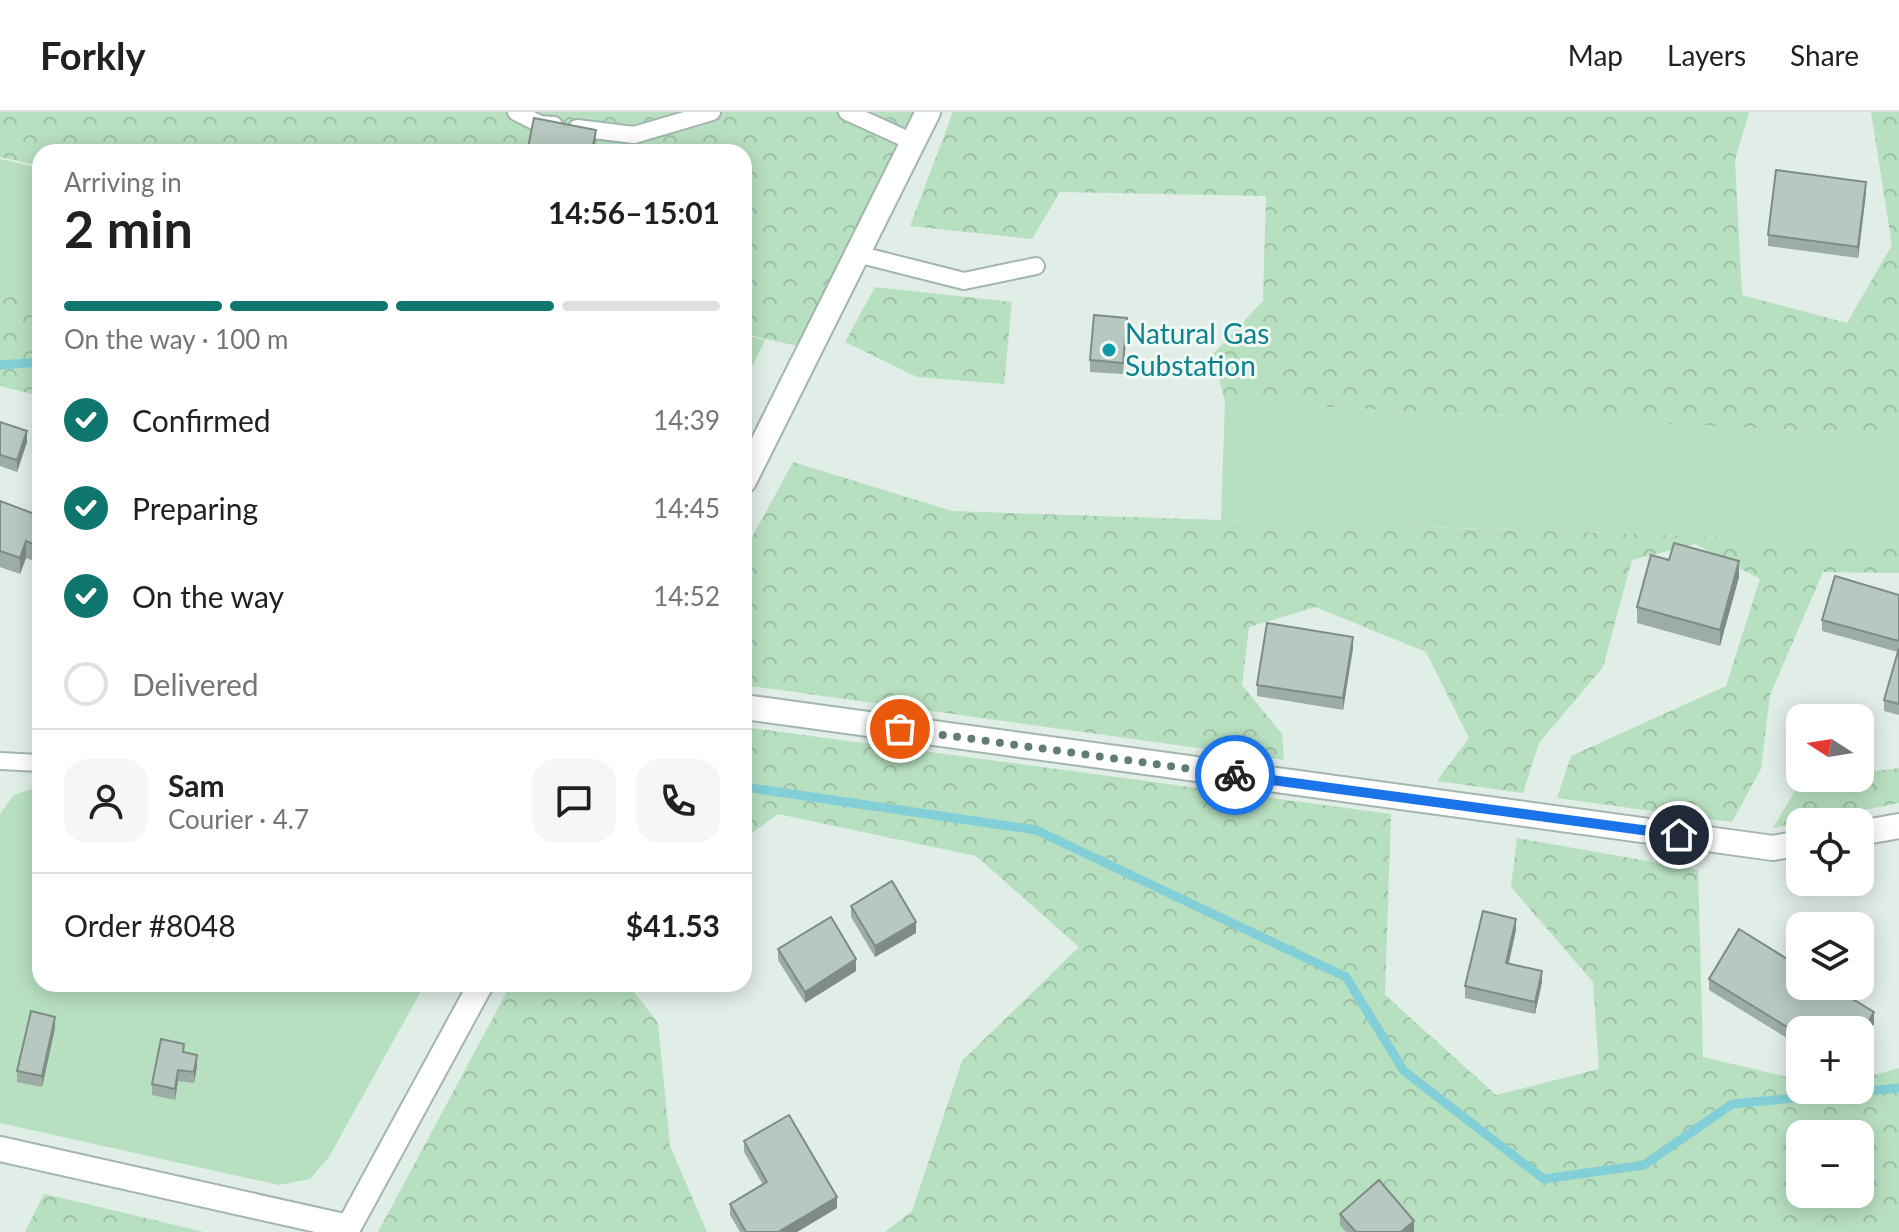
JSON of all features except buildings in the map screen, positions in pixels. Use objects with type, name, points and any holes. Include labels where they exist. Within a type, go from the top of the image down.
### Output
[{"type":"street","points":[[752,465],[928,112]]},
{"type":"street","points":[[752,708],[1773,848],[1786,846]]},
{"type":"street","points":[[1874,830],[1899,826]]},
{"type":"street","points":[[0,1149],[347,1230],[477,992]]},
{"type":"lane","points":[[516,112],[540,124],[634,135],[712,112]]},
{"type":"lane","points":[[847,112],[913,142]]},
{"type":"lane","points":[[857,254],[964,281],[1036,266]]},
{"type":"lane","points":[[0,761],[32,763]]},
{"type":"green space","points":[[0,112],[928,112],[810,349],[752,336],[752,144],[32,144],[32,164],[0,157]]},
{"type":"green space","points":[[953,112],[1749,112],[1735,160],[1742,295],[1847,323],[1892,245],[1871,112],[1899,112],[1899,435],[1225,402],[1213,354],[1263,301],[1266,196],[1060,192],[1032,239],[910,226]]},
{"type":"green space","points":[[0,159],[32,166],[32,290],[0,284]]},
{"type":"green space","points":[[0,284],[32,290],[32,394],[0,386]]},
{"type":"green space","points":[[875,287],[1012,302],[1004,384],[917,377],[845,342]]},
{"type":"green space","points":[[752,337],[765,340],[752,367]]},
{"type":"green space","points":[[1225,402],[1899,435],[1899,543],[1221,520]]},
{"type":"green space","points":[[793,462],[952,511],[1899,543],[1899,573],[1823,572],[1770,695],[1761,769],[1732,822],[1557,798],[1571,756],[1726,686],[1760,579],[1695,544],[1632,560],[1603,667],[1539,743],[1523,793],[1437,781],[1469,738],[1426,652],[1315,607],[1249,627],[1242,685],[1282,734],[1284,760],[752,686],[752,537]]},
{"type":"green space","points":[[752,728],[1391,814],[1385,995],[1496,1095],[1599,1069],[1593,982],[1511,887],[1517,838],[1698,870],[1703,1057],[1786,1077],[1786,1104],[1874,1104],[1874,1075],[1899,1068],[1899,1232],[885,1232],[912,1211],[962,1061],[1079,947],[976,856],[778,814],[752,833]]},
{"type":"green space","points":[[1899,768],[1899,803],[1874,808],[1786,808],[1786,825],[1773,828],[1794,792],[1874,792],[1874,771]]},
{"type":"green space","points":[[32,789],[32,992],[421,992],[329,1157],[310,1179],[279,1185],[0,1123],[0,814],[14,795]]},
{"type":"green space","points":[[507,992],[634,992],[658,1023],[670,1146],[707,1232],[378,1232]]},
{"type":"green space","points":[[45,1194],[204,1232],[25,1232]]},
{"type":"waterway","points":[[0,365],[32,363]]},
{"type":"waterway","points":[[752,788],[1036,830],[1346,977],[1404,1071],[1544,1179],[1644,1165],[1732,1104],[1899,1088]]},
{"type":"way so far","points":[[900,729],[1235,775]]},
{"type":"place","name":"Natural Gas Substation","points":[[1109,350]]},
{"type":"route","points":[[1235,775],[1679,835]]}]
